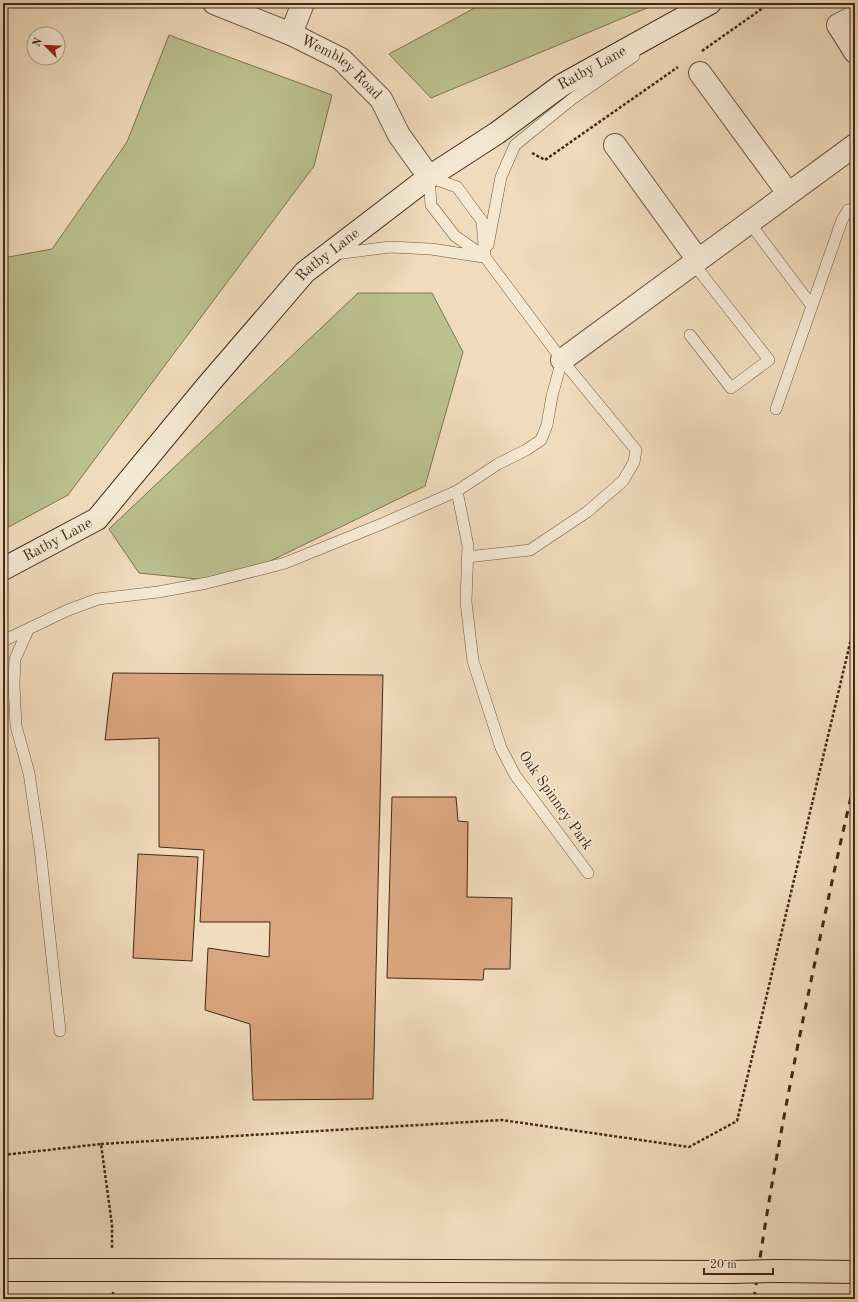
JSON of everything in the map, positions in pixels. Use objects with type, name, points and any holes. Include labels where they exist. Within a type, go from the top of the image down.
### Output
[{"type":"highway","points":[[3,1270],[855,1272]]},
{"type":"street","name":"Wembley Road","points":[[214,3],[291,34],[341,60],[381,99],[399,135],[429,177]]},
{"type":"street","points":[[291,34],[303,3]]},
{"type":"street","name":"Ratby Lane","points":[[3,569],[97,519],[304,272],[429,177],[497,133],[562,86],[702,7]]},
{"type":"street","points":[[855,16],[838,25],[855,52]]},
{"type":"street","points":[[700,63],[788,193]]},
{"type":"street","points":[[615,145],[695,262]]},
{"type":"street","points":[[562,360],[855,145]]},
{"type":"lane","points":[[485,257],[501,177],[515,145],[572,99],[702,7]]},
{"type":"lane","points":[[467,557],[530,550],[593,507],[623,481],[634,462],[636,450],[562,360],[485,257],[455,236],[431,204],[429,177],[457,187],[482,221],[485,257]]},
{"type":"lane","points":[[776,409],[842,220],[848,210],[855,209]]},
{"type":"lane","points":[[749,222],[812,306]]},
{"type":"lane","points":[[327,255],[390,247],[431,249],[485,257]]},
{"type":"lane","points":[[690,335],[731,388],[769,360],[695,262]]},
{"type":"lane","points":[[3,641],[68,610],[98,599],[158,592],[207,583],[285,563],[457,491],[498,464],[526,450],[541,440],[547,425],[552,396],[562,360]]},
{"type":"lane","name":"Oak Spinney Park","points":[[457,491],[468,546],[466,602],[473,662],[501,748],[515,775],[588,872]]},
{"type":"lane","points":[[28,630],[15,659],[14,684],[16,726],[29,773],[40,848],[60,1031]]},
{"type":"path","points":[[700,63],[770,3]]},
{"type":"path","points":[[515,145],[545,160],[680,66]]},
{"type":"path","points":[[3,1155],[101,1144],[502,1120],[689,1147],[737,1121],[855,622]]},
{"type":"path","points":[[101,1144],[112,1225],[112,1255]]},
{"type":"path","points":[[113,1292],[113,1299]]},
{"type":"green space","points":[[484,3],[659,3],[431,98],[389,54]]},
{"type":"green space","points":[[169,35],[332,95],[314,166],[68,495],[3,530],[3,258],[52,249],[127,142]]},
{"type":"green space","points":[[358,293],[432,293],[463,352],[425,486],[227,582],[139,573],[109,529]]},
{"type":"building","points":[[113,673],[383,675],[373,1099],[253,1100],[250,1024],[205,1010],[208,948],[269,957],[270,922],[200,922],[204,850],[159,847],[159,738],[105,740]]},
{"type":"building","points":[[392,797],[456,797],[458,821],[468,822],[467,897],[512,898],[510,969],[484,969],[483,980],[387,978]]},
{"type":"building","points":[[138,854],[198,857],[192,961],[133,958]]},
{"type":"railway","points":[[754,1299],[773,1179],[795,1060],[843,830],[855,780]]}]
